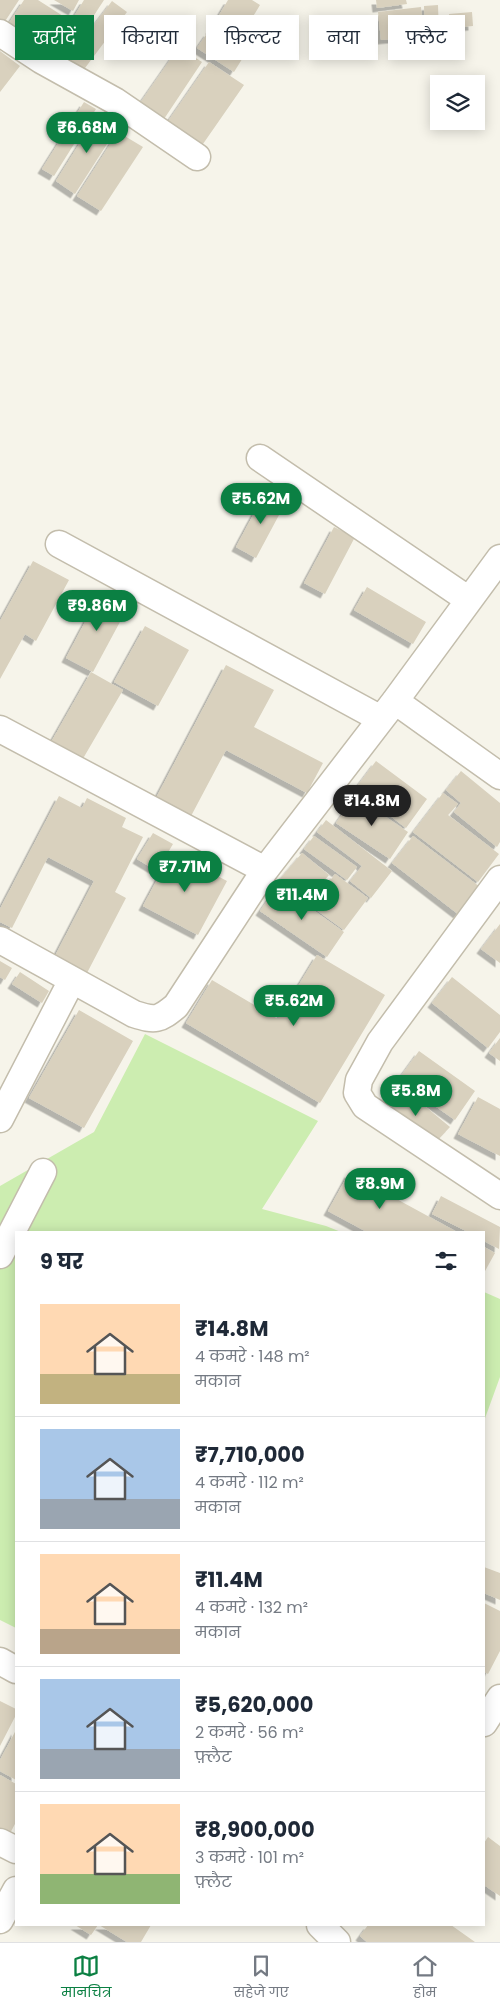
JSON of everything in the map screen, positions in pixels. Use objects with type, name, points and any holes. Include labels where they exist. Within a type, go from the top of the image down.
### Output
[{"type":"street","points":[[0,33],[41,60],[114,101],[197,157]]},
{"type":"street","points":[[260,458],[469,600]]},
{"type":"street","points":[[59,544],[388,710],[500,776]]},
{"type":"street","points":[[0,940],[134,1014],[150,1020],[162,1018],[176,1006],[265,870],[388,710],[500,558]]},
{"type":"street","points":[[0,729],[265,870]]},
{"type":"street","points":[[500,879],[380,1042],[359,1080],[358,1093],[365,1106],[500,1196]]},
{"type":"street","points":[[0,1119],[72,980]]},
{"type":"street","points":[[0,1255],[43,1172]]},
{"type":"street","points":[[0,1661],[15,1669]]},
{"type":"street","points":[[485,1689],[500,1697],[485,1721]]},
{"type":"street","points":[[0,1842],[15,1850]]},
{"type":"street","points":[[0,1920],[15,1892]]},
{"type":"street","points":[[321,1926],[339,1942],[350,1926]]},
{"type":"green space","points":[[145,1034],[318,1121],[262,1209],[338,1231],[15,1231],[15,1628],[0,1620],[0,1186],[94,1132]]},
{"type":"green space","points":[[485,1292],[500,1299],[500,1377],[485,1418]]},
{"type":"building","points":[[0,0],[19,0],[0,29]]},
{"type":"building","points":[[24,0],[38,0],[61,15],[15,15],[15,35],[5,29]]},
{"type":"building","points":[[54,0],[79,0],[73,11]]},
{"type":"building","points":[[84,0],[104,0],[94,15],[75,15]]},
{"type":"building","points":[[228,0],[252,0],[260,5],[254,15],[219,15]]},
{"type":"building","points":[[376,0],[406,0],[407,4],[377,8]]},
{"type":"building","points":[[112,1],[127,12],[125,15],[104,15],[104,43],[94,56],[94,25]]},
{"type":"building","points":[[438,5],[438,15],[424,15],[424,6]]},
{"type":"building","points":[[421,7],[422,15],[388,15],[388,39],[381,40],[378,12]]},
{"type":"building","points":[[472,12],[473,26],[465,27],[465,15],[449,14]]},
{"type":"building","points":[[206,35],[206,54],[197,48]]},
{"type":"building","points":[[0,51],[20,66],[0,92]]},
{"type":"building","points":[[196,58],[202,62],[162,122],[138,106],[170,60],[196,60]]},
{"type":"building","points":[[68,60],[91,60],[79,76],[64,65]]},
{"type":"building","points":[[216,60],[242,60],[234,72]]},
{"type":"building","points":[[209,62],[244,85],[196,154],[162,130]]},
{"type":"building","points":[[84,102],[96,109],[54,176],[42,169]]},
{"type":"building","points":[[98,114],[118,127],[75,194],[56,181]]},
{"type":"building","points":[[118,132],[143,147],[101,211],[77,196]]},
{"type":"building","points":[[266,491],[286,502],[256,558],[236,547]]},
{"type":"building","points":[[334,527],[355,537],[325,594],[304,583]]},
{"type":"building","points":[[33,561],[69,580],[36,641],[25,634],[0,679],[0,621]]},
{"type":"building","points":[[367,587],[426,622],[413,644],[354,610]]},
{"type":"building","points":[[101,592],[128,607],[93,672],[66,658]]},
{"type":"building","points":[[145,626],[189,650],[158,706],[114,682]]},
{"type":"building","points":[[226,665],[274,690],[254,727],[323,763],[307,793],[226,750],[190,818],[155,800]]},
{"type":"building","points":[[91,672],[123,690],[81,762],[50,744]]},
{"type":"building","points":[[376,761],[427,799],[406,828],[355,789]]},
{"type":"building","points":[[461,771],[500,803],[500,842],[497,847],[454,812],[461,803],[446,790]]},
{"type":"building","points":[[443,793],[458,804],[448,815],[499,854],[478,882],[413,832]]},
{"type":"building","points":[[59,796],[82,808],[87,798],[126,818],[122,827],[143,837],[115,892],[126,898],[87,973],[55,956],[94,881],[48,857],[12,928],[0,922],[0,909]]},
{"type":"building","points":[[355,796],[408,832],[390,859],[336,823]]},
{"type":"building","points":[[326,820],[392,871],[371,898],[350,881],[362,866],[317,832]]},
{"type":"building","points":[[153,833],[173,844],[157,871],[137,859]]},
{"type":"building","points":[[314,836],[357,867],[347,880],[304,849]]},
{"type":"building","points":[[413,836],[480,887],[458,914],[392,863]]},
{"type":"building","points":[[172,852],[227,881],[198,935],[143,906]]},
{"type":"building","points":[[302,853],[329,875],[307,901],[280,879]]},
{"type":"building","points":[[335,874],[368,898],[344,930],[311,906]]},
{"type":"building","points":[[278,885],[344,932],[327,957],[260,911]]},
{"type":"building","points":[[500,924],[500,963],[481,949]]},
{"type":"building","points":[[317,955],[385,995],[320,1103],[186,1023],[212,980],[278,1019]]},
{"type":"building","points":[[0,961],[12,968],[5,980],[0,977]]},
{"type":"building","points":[[20,972],[49,991],[42,1003],[12,984]]},
{"type":"building","points":[[452,977],[500,1015],[500,1032],[488,1048],[432,1003]]},
{"type":"building","points":[[79,1010],[133,1041],[84,1128],[29,1098]]},
{"type":"building","points":[[500,1038],[500,1061],[489,1053]]},
{"type":"building","points":[[419,1051],[475,1091],[455,1120],[398,1080]]},
{"type":"building","points":[[403,1088],[450,1127],[433,1145],[383,1111]]},
{"type":"building","points":[[478,1097],[500,1109],[500,1156],[458,1134]]},
{"type":"building","points":[[349,1173],[455,1231],[365,1231],[328,1211]]},
{"type":"building","points":[[441,1196],[500,1227],[499,1249],[485,1242],[485,1231],[466,1231],[432,1214]]},
{"type":"building","points":[[485,1248],[495,1253],[485,1271]]},
{"type":"building","points":[[485,1567],[500,1573],[500,1600],[485,1593]]},
{"type":"building","points":[[485,1604],[500,1611],[500,1651],[488,1674],[485,1672]]},
{"type":"building","points":[[0,1701],[15,1708],[15,1717],[0,1746]]},
{"type":"building","points":[[15,1732],[15,1779],[0,1771],[0,1760]]},
{"type":"building","points":[[0,1775],[15,1783],[15,1824],[6,1841],[0,1838]]},
{"type":"building","points":[[488,1837],[500,1846],[500,1896],[485,1886],[485,1842]]},
{"type":"building","points":[[77,1926],[97,1926],[91,1935]]},
{"type":"building","points":[[101,1926],[150,1926],[141,1942],[127,1942]]},
{"type":"building","points":[[367,1926],[452,1926],[475,1942],[367,1942],[360,1936]]}]
